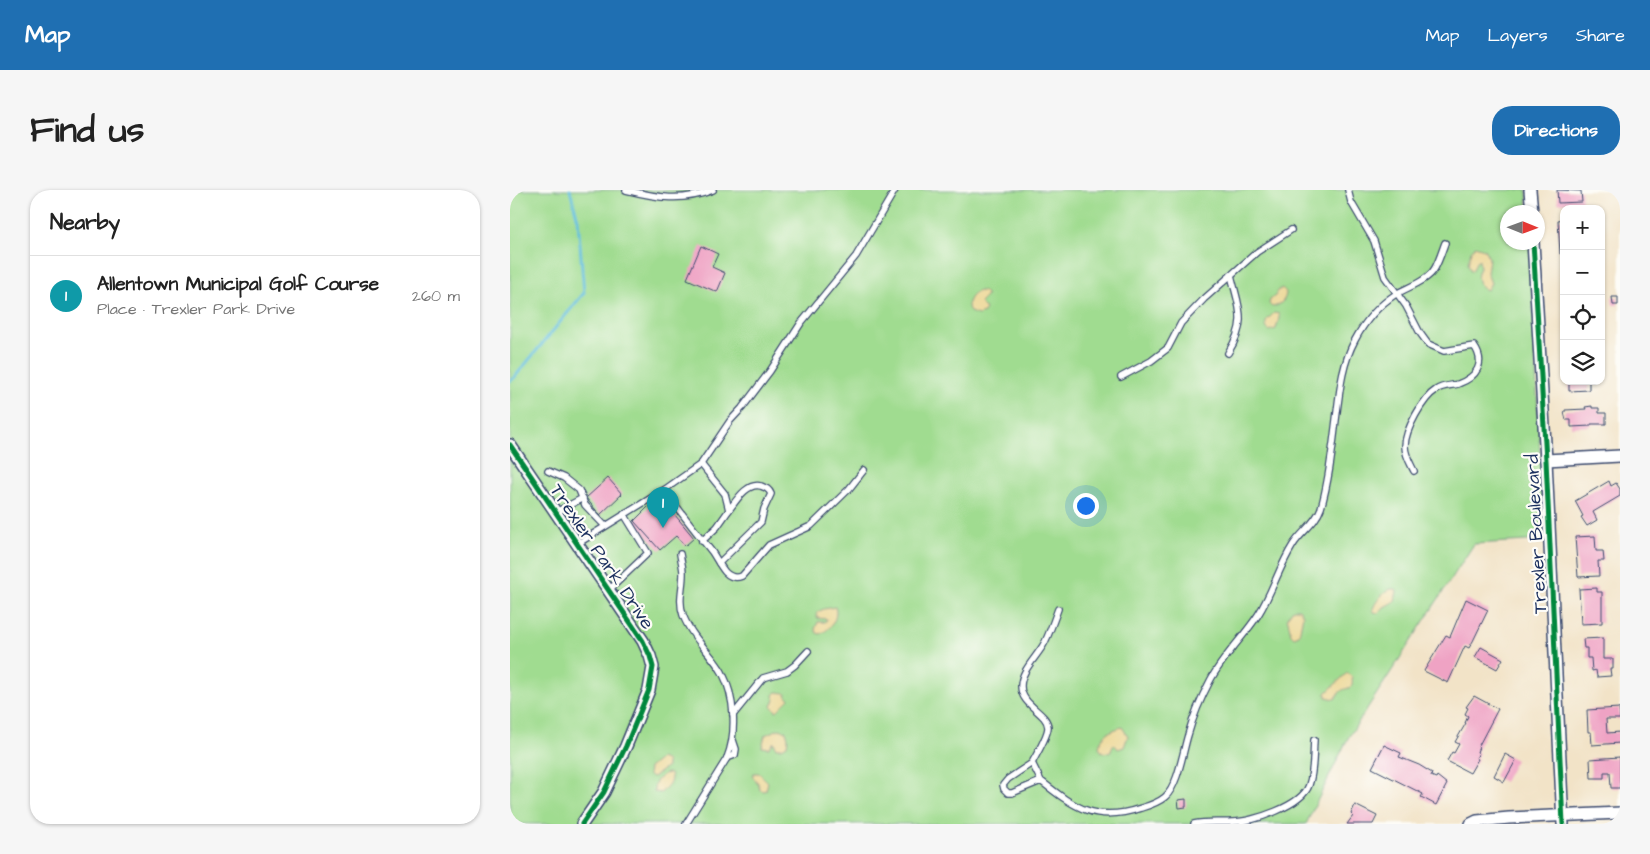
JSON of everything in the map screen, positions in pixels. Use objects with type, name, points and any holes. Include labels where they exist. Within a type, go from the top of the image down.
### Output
[{"type":"street","points":[[1530,190],[1531,205]]},
{"type":"street","name":"Trexler Boulevard","points":[[1533,250],[1546,460],[1563,820]]},
{"type":"street","name":"Trexler Park Drive","points":[[510,445],[643,642],[653,667],[652,679],[626,746],[604,792],[582,824]]},
{"type":"street","points":[[1546,460],[1620,456]]},
{"type":"street","points":[[1471,824],[1478,821],[1497,819],[1563,820],[1620,813]]},
{"type":"lane","points":[[510,195],[513,190]]},
{"type":"lane","points":[[626,190],[673,198],[690,197],[714,190]]},
{"type":"lane","points":[[577,544],[664,490],[701,464],[730,421],[770,371],[801,323],[856,256],[894,190]]},
{"type":"lane","points":[[1348,190],[1351,202],[1374,240],[1385,277],[1428,344],[1444,350],[1474,346],[1480,354],[1481,361],[1477,370],[1465,381],[1438,388],[1424,402],[1410,429],[1405,445],[1406,454],[1414,471]]},
{"type":"lane","points":[[1121,377],[1151,361],[1168,348],[1181,323],[1204,299],[1257,252],[1291,230]]},
{"type":"lane","points":[[1032,763],[1041,781],[1074,805],[1094,813],[1132,811],[1149,806],[1166,797],[1172,788],[1188,733],[1209,682],[1225,656],[1257,617],[1292,547],[1297,539],[1313,523],[1320,511],[1328,476],[1340,387],[1354,340],[1374,313],[1397,293],[1435,269],[1445,243]]},
{"type":"lane","points":[[1228,353],[1237,339],[1240,323],[1239,304],[1231,275]]},
{"type":"lane","points":[[701,464],[725,494],[729,510]]},
{"type":"lane","points":[[548,470],[564,478],[579,490],[585,505],[605,526]]},
{"type":"lane","points":[[664,490],[724,572],[733,578],[742,576],[769,545],[811,526],[849,489],[864,470]]},
{"type":"lane","points":[[702,541],[717,527],[743,492],[751,486],[758,485],[770,490],[771,494],[764,509],[761,522],[719,563]]},
{"type":"lane","points":[[555,512],[583,498]]},
{"type":"lane","points":[[609,590],[648,553],[624,514]]},
{"type":"lane","points":[[680,554],[683,574],[680,599],[684,616],[721,672],[731,699],[733,715],[731,748],[727,758],[686,824]]},
{"type":"lane","points":[[1041,781],[1012,794],[1004,790],[1003,784],[1032,763],[1047,732],[1048,726],[1044,719],[1028,704],[1021,687],[1022,679],[1044,644],[1058,610]]},
{"type":"lane","points":[[733,715],[763,678],[787,671],[808,651]]},
{"type":"lane","points":[[1194,824],[1253,819],[1269,814],[1300,798],[1309,787],[1314,740]]},
{"type":"green space","points":[[510,190],[1527,190],[1528,205],[1500,205],[1500,250],[1530,250],[1544,540],[1474,544],[1348,738],[1306,824],[510,824]]},
{"type":"sand","points":[[1475,246],[1484,249],[1489,258],[1487,273],[1491,283],[1487,290],[1478,281],[1479,260],[1477,260],[1472,271],[1468,264],[1471,251]]},
{"type":"sand","points":[[1282,288],[1286,292],[1284,300],[1272,307],[1269,304],[1270,300]]},
{"type":"sand","points":[[979,291],[983,291],[986,294],[986,297],[980,303],[986,309],[984,313],[978,315],[970,312],[968,302]]},
{"type":"sand","points":[[1274,313],[1279,314],[1276,329],[1269,331],[1266,327],[1266,321]]},
{"type":"sand","points":[[1391,589],[1396,589],[1397,591],[1395,601],[1384,607],[1379,613],[1374,612],[1377,601]]},
{"type":"sand","points":[[835,607],[836,615],[833,623],[824,632],[817,633],[815,629],[818,622],[825,622],[827,619],[817,618],[817,612]]},
{"type":"sand","points":[[1293,609],[1299,609],[1303,615],[1299,635],[1294,637],[1291,634],[1287,617]]},
{"type":"sand","points":[[1347,673],[1352,677],[1351,687],[1342,690],[1335,699],[1326,697],[1326,693]]},
{"type":"sand","points":[[777,692],[785,693],[789,699],[777,711],[772,706],[775,700],[773,695]]},
{"type":"sand","points":[[1122,727],[1128,736],[1124,747],[1118,749],[1114,744],[1110,753],[1102,752],[1099,748],[1104,736]]},
{"type":"sand","points":[[779,729],[786,731],[787,745],[782,748],[776,748],[774,742],[769,748],[762,747],[765,735]]},
{"type":"sand","points":[[661,758],[667,761],[667,767],[653,777],[648,775],[649,768]]},
{"type":"sand","points":[[667,773],[671,777],[669,784],[661,793],[654,792],[657,780]]},
{"type":"sand","points":[[754,773],[759,773],[768,782],[766,790],[760,790],[758,783],[752,776]]},
{"type":"building","points":[[1557,190],[1581,191],[1582,202],[1558,203]]},
{"type":"building","points":[[1558,220],[1560,220],[1560,254]]},
{"type":"building","points":[[701,246],[718,254],[712,267],[725,273],[717,292],[687,279]]},
{"type":"building","points":[[1612,297],[1618,297],[1618,305],[1613,305]]},
{"type":"building","points":[[1569,385],[1589,385],[1589,390],[1569,391]]},
{"type":"building","points":[[1592,406],[1592,408],[1599,408],[1599,413],[1606,413],[1606,424],[1571,427],[1571,420],[1566,420],[1565,410],[1586,409],[1585,407]]},
{"type":"building","points":[[608,478],[622,494],[600,515],[586,498]]},
{"type":"building","points":[[1609,481],[1611,486],[1616,483],[1620,489],[1620,496],[1593,512],[1597,520],[1587,526],[1581,517],[1583,516],[1575,501]]},
{"type":"building","points":[[649,506],[659,518],[670,509],[694,538],[685,546],[676,536],[660,550],[634,521]]},
{"type":"building","points":[[1595,536],[1596,551],[1603,551],[1604,561],[1598,561],[1599,576],[1578,577],[1575,537]]},
{"type":"building","points":[[1597,588],[1597,592],[1602,592],[1602,623],[1581,624],[1579,589]]},
{"type":"building","points":[[1466,599],[1488,610],[1469,648],[1465,646],[1448,683],[1424,671],[1446,635],[1450,637]]},
{"type":"building","points":[[1603,638],[1603,659],[1613,659],[1613,669],[1610,669],[1611,676],[1597,677],[1596,670],[1592,671],[1591,658],[1587,658],[1587,648],[1584,648],[1583,639]]},
{"type":"building","points":[[1481,647],[1503,659],[1497,669],[1475,657]]},
{"type":"building","points":[[1474,696],[1498,709],[1478,747],[1477,752],[1479,753],[1476,758],[1478,759],[1470,773],[1447,761],[1459,744],[1455,742],[1466,723],[1468,716],[1465,714],[1468,708],[1466,707]]},
{"type":"building","points":[[1619,708],[1620,719],[1606,719],[1607,733],[1620,732],[1620,743],[1592,745],[1591,732],[1588,732],[1587,710]]},
{"type":"building","points":[[1384,745],[1401,753],[1399,757],[1419,765],[1432,773],[1431,776],[1436,778],[1437,776],[1447,784],[1436,805],[1421,797],[1423,794],[1372,768]]},
{"type":"building","points":[[1505,754],[1516,760],[1504,782],[1494,776]]},
{"type":"building","points":[[1620,757],[1620,788],[1611,788],[1610,772],[1604,772],[1604,778],[1591,778],[1590,759]]},
{"type":"building","points":[[1186,799],[1186,807],[1179,808],[1178,800]]},
{"type":"building","points":[[1355,805],[1377,816],[1373,824],[1347,824],[1353,816],[1351,814]]},
{"type":"waterway","points":[[510,381],[584,293],[578,220],[570,190]]},
{"type":"cycle path","points":[[1533,250],[1546,460],[1563,824]]},
{"type":"cycle path","points":[[510,445],[643,641],[653,667],[649,690],[626,746],[604,792],[582,824]]},
{"type":"place","name":"Allentown Municipal Golf Course","points":[[663,528]]}]
